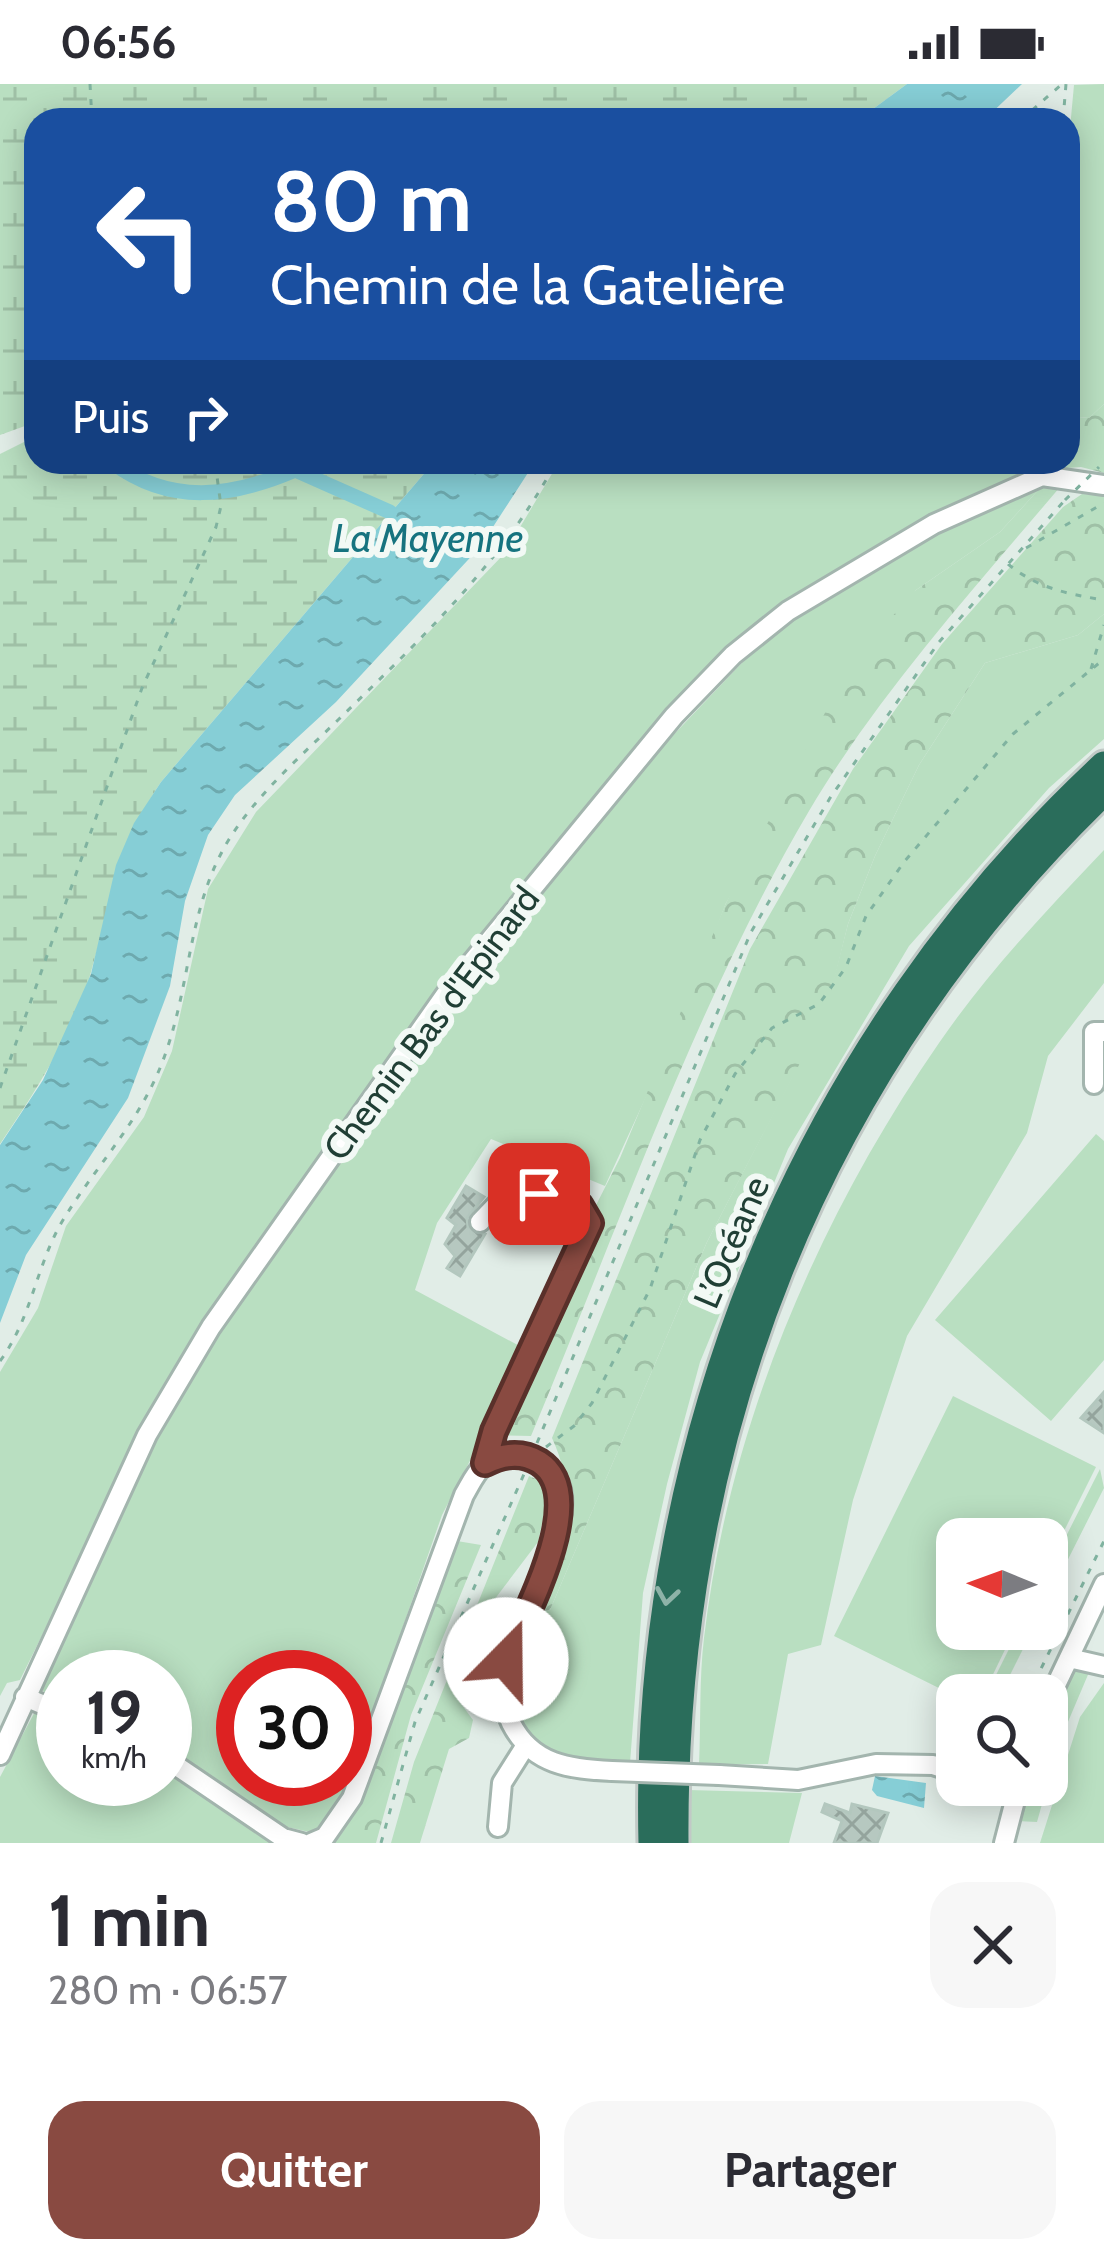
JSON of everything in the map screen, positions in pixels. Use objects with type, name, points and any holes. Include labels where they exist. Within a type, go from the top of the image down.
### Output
[{"type":"highway","name":"L’Océane","points":[[652,1843],[656,1695],[676,1542],[708,1406],[761,1256],[830,1115],[904,994],[990,883],[1104,765]]},
{"type":"highway","name":"L’Océane","points":[[675,1843],[678,1725],[694,1562],[716,1455],[768,1293],[838,1143],[907,1027],[988,917],[1104,792]]},
{"type":"street","name":"Chemin Bas d'Epinard","points":[[0,1755],[147,1435],[211,1327],[448,991],[613,786],[733,655],[788,610],[990,496],[1070,474]]},
{"type":"street","points":[[1094,1084],[1094,1032],[1104,1032]]},
{"type":"street","points":[[311,1843],[325,1837],[352,1798],[464,1496],[485,1463],[494,1431],[590,1223],[580,1206],[539,1194],[504,1197],[480,1222]]},
{"type":"street","points":[[485,1463],[512,1454],[530,1458],[550,1472],[562,1498],[502,1680],[508,1716],[526,1745],[563,1767],[613,1771],[799,1780],[876,1764],[936,1766]]},
{"type":"street","points":[[1061,1674],[1104,1584]]},
{"type":"street","points":[[1069,1658],[1104,1666]]},
{"type":"street","points":[[25,1697],[36,1702]]},
{"type":"street","points":[[498,1827],[502,1783],[526,1745]]},
{"type":"street","points":[[192,1776],[283,1838],[302,1843]]},
{"type":"street","points":[[1004,1843],[1013,1806]]},
{"type":"path","points":[[1035,108],[1064,84]]},
{"type":"path","points":[[381,1843],[415,1722],[751,932],[879,725],[939,642],[1065,500],[1102,471]]},
{"type":"path","points":[[0,1088],[142,688],[210,541],[220,499],[217,474]]},
{"type":"path","points":[[0,1361],[26,1317],[62,1222],[137,1119],[158,1075],[177,1020],[197,907],[231,837],[288,769],[491,562],[548,474]]},
{"type":"path","points":[[1019,552],[1104,503]]},
{"type":"path","points":[[1008,563],[1028,580],[1060,593],[1104,600]]},
{"type":"path","points":[[1090,672],[1104,625]]},
{"type":"path","points":[[530,1458],[574,1426],[592,1403],[650,1289],[700,1140],[735,1074],[772,1028],[819,1004],[846,967],[866,916],[904,862],[1013,734],[1104,659]]},
{"type":"path","points":[[1038,1674],[1104,1541]]},
{"type":"green space","points":[[0,84],[907,84],[874,108],[24,108],[24,426],[0,435]]},
{"type":"green space","points":[[1104,84],[1104,404],[1089,418],[1080,417],[1080,108],[1072,108],[1074,85]]},
{"type":"green space","points":[[1104,404],[1104,473],[1080,467],[1080,417],[1089,418]]},
{"type":"green space","points":[[24,442],[24,474],[424,474],[161,782],[145,807],[124,853],[74,1018],[0,1144],[0,454]]},
{"type":"green space","points":[[552,474],[1018,474],[884,541],[758,628],[619,771],[454,969],[171,1375],[20,1680],[7,1683],[0,1696],[0,1372],[38,1308],[66,1226],[144,1117],[172,1051],[208,889],[256,812],[504,554]]},
{"type":"green space","points":[[1041,487],[1000,532],[916,590],[726,903],[680,1023],[605,1186],[491,1139],[437,1223],[415,1290],[527,1350],[442,1515],[372,1715],[372,1650],[216,1650],[216,1784],[192,1769],[192,1650],[59,1650],[176,1397],[430,1027],[644,766],[771,632],[941,529],[1012,493]]},
{"type":"green space","points":[[1041,487],[1060,487],[865,725],[768,886],[694,1040],[531,1436],[479,1435],[620,1158],[726,903],[827,709],[871,640],[916,590],[1000,532]]},
{"type":"green space","points":[[1082,494],[1104,495],[1104,614],[1078,635],[985,663],[919,765],[848,924],[826,1013],[707,1242],[550,1610],[535,1612],[566,1506],[566,1484],[552,1438],[750,949],[853,769],[942,644],[1063,507]]},
{"type":"green space","points":[[1104,614],[1104,739],[1049,788],[909,946],[788,1149],[700,1362],[643,1593],[630,1763],[563,1758],[526,1732],[517,1714],[515,1674],[526,1632],[535,1612],[550,1610],[707,1242],[825,1013],[848,924],[875,856],[919,765],[985,663],[1078,635]]},
{"type":"green space","points":[[1104,850],[1104,983],[1048,1056],[1027,1133],[907,1336],[853,1500],[821,1645],[788,1654],[768,1764],[699,1765],[704,1638],[734,1480],[757,1403],[818,1252],[895,1110],[957,1017]]},
{"type":"green space","points":[[1096,1134],[1104,1141],[1104,1360],[1051,1421],[935,1320]]},
{"type":"green space","points":[[953,1396],[1096,1467],[1068,1523],[1068,1518],[936,1518],[936,1650],[1005,1650],[993,1674],[936,1674],[936,1687],[834,1636]]},
{"type":"green space","points":[[1100,1469],[1104,1488],[1068,1559],[1068,1532]]},
{"type":"green space","points":[[529,1476],[543,1482],[547,1501],[538,1542],[491,1604],[456,1678],[459,1701],[473,1720],[469,1738],[449,1749],[420,1843],[391,1843],[414,1762]]},
{"type":"green space","points":[[457,1541],[481,1545],[411,1715],[376,1843],[333,1843],[354,1806],[372,1806],[372,1768]]},
{"type":"green space","points":[[1008,1650],[1022,1650],[1010,1674],[996,1674]]},
{"type":"green space","points":[[1076,1669],[1090,1670],[1068,1722],[1068,1676]]},
{"type":"green space","points":[[1104,1683],[1104,1843],[1040,1843],[1052,1806],[1068,1806],[1068,1755],[1080,1717]]},
{"type":"green space","points":[[36,1710],[36,1806],[192,1806],[192,1785],[271,1843],[0,1843],[0,1777]]},
{"type":"green space","points":[[688,1790],[802,1793],[789,1843],[690,1843]]},
{"type":"green space","points":[[249,1806],[333,1806],[314,1833],[278,1825]]},
{"type":"green space","points":[[1020,1806],[1041,1806],[1037,1822],[1016,1821]]},
{"type":"water","points":[[907,84],[1022,84],[997,108],[874,108]]},
{"type":"water","name":"La Mayenne","points":[[424,474],[527,474],[480,547],[336,702],[235,795],[208,835],[185,901],[170,986],[128,1098],[26,1255],[0,1323],[0,1145],[43,1080],[91,974],[116,865],[134,823],[161,782]]},
{"type":"water","points":[[875,1776],[926,1783],[924,1808],[877,1796],[872,1790]]},
{"type":"building","points":[[466,1186],[484,1197],[467,1218],[468,1227],[485,1234],[460,1276],[447,1268],[455,1256],[445,1244],[456,1225],[447,1218]]},
{"type":"building","points":[[1104,1392],[1104,1433],[1081,1418]]},
{"type":"building","points":[[825,1804],[850,1813],[852,1804],[888,1813],[877,1843],[834,1843],[842,1821],[822,1812]]},
{"type":"waterway","points":[[131,474],[156,486],[202,493],[284,474]]},
{"type":"waterway","points":[[304,474],[390,512]]},
{"type":"route","points":[[506,1660],[550,1549],[562,1511],[561,1486],[530,1458],[512,1454],[485,1463],[494,1431],[590,1223],[580,1206],[568,1198],[539,1194]]}]
